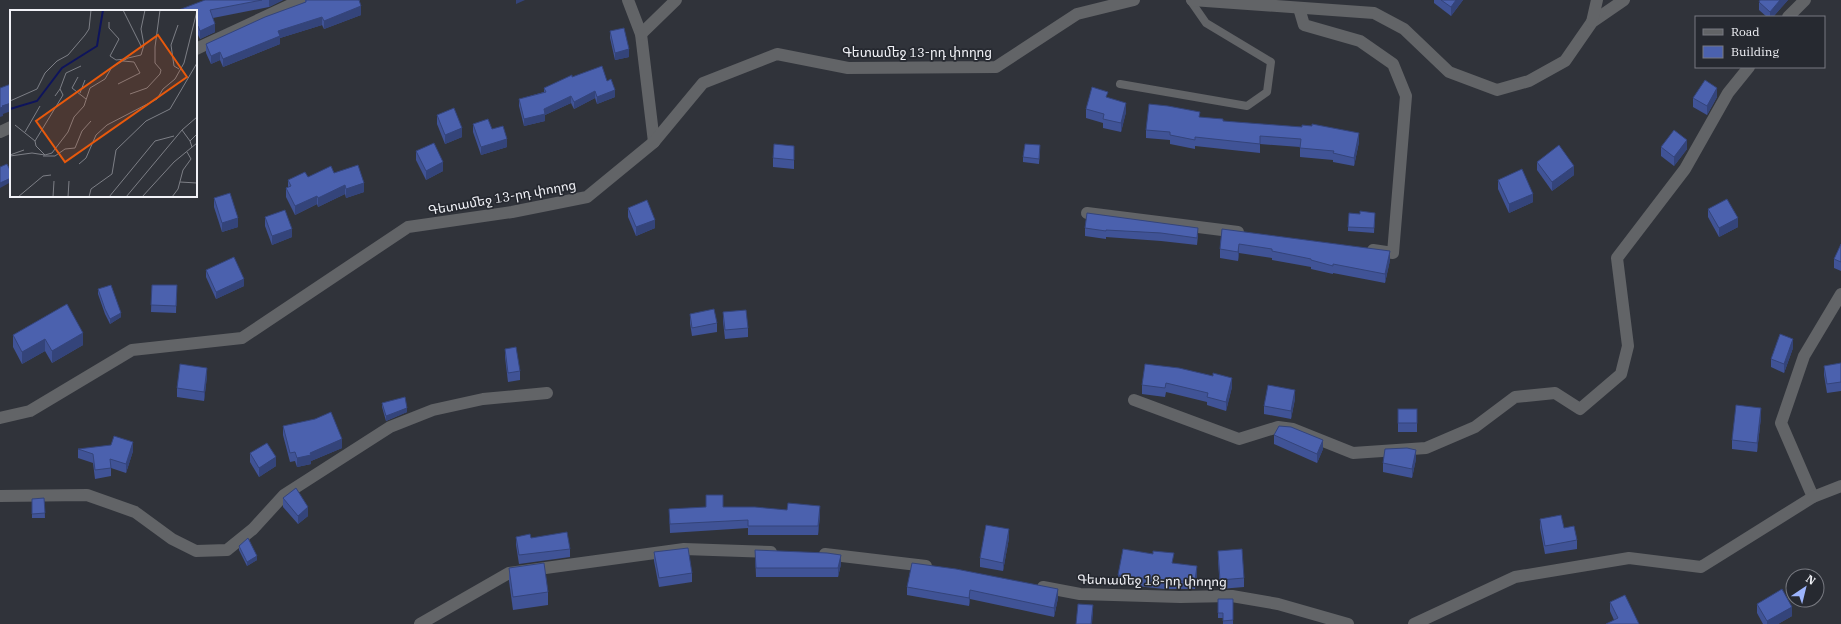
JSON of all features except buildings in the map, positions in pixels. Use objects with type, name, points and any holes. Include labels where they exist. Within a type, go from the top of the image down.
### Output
[{"type":"street","points":[[197,49],[301,0]]},
{"type":"street","points":[[628,0],[641,34],[654,142]]},
{"type":"street","points":[[641,34],[676,0]]},
{"type":"street","name":"Գետամեջ 13-րդ փողոց","points":[[0,418],[30,411],[132,350],[242,338],[408,227],[512,212],[587,197],[654,142],[703,83],[778,54],[848,68],[996,67],[1077,14],[1134,0]]},
{"type":"street","points":[[1191,0],[1299,8],[1336,6],[1374,13],[1404,29],[1449,72],[1497,90],[1529,81],[1565,61],[1592,22],[1624,0]]},
{"type":"street","points":[[1592,22],[1597,0]]},
{"type":"street","points":[[1789,16],[1804,0]]},
{"type":"street","points":[[1299,8],[1304,25],[1360,41],[1393,64],[1406,96],[1393,253],[1361,248]]},
{"type":"street","points":[[1134,400],[1240,439],[1278,427],[1293,429],[1353,454],[1426,448],[1475,427],[1516,398],[1555,393],[1580,409],[1621,374],[1628,346],[1617,258],[1685,169],[1728,93],[1747,68]]},
{"type":"street","points":[[0,132],[10,128]]},
{"type":"street","points":[[1087,213],[1252,234]]},
{"type":"street","points":[[1813,497],[1781,423],[1804,356],[1841,294]]},
{"type":"street","points":[[0,496],[87,494],[135,512],[172,539],[196,551],[227,550],[253,529],[284,495],[390,427],[433,410],[483,399],[547,393]]},
{"type":"street","points":[[1414,624],[1515,577],[1629,558],[1701,567],[1813,497],[1841,486]]},
{"type":"street","points":[[420,624],[509,573],[684,549],[782,552]]},
{"type":"street","points":[[813,553],[934,567]]},
{"type":"street","name":"Գետամեջ 18-րդ փողոց","points":[[1034,585],[1080,594],[1180,597],[1232,596],[1278,604],[1348,624]]},
{"type":"lane","points":[[1120,84],[1247,106],[1267,92],[1271,62],[1206,23],[1191,0]]}]
